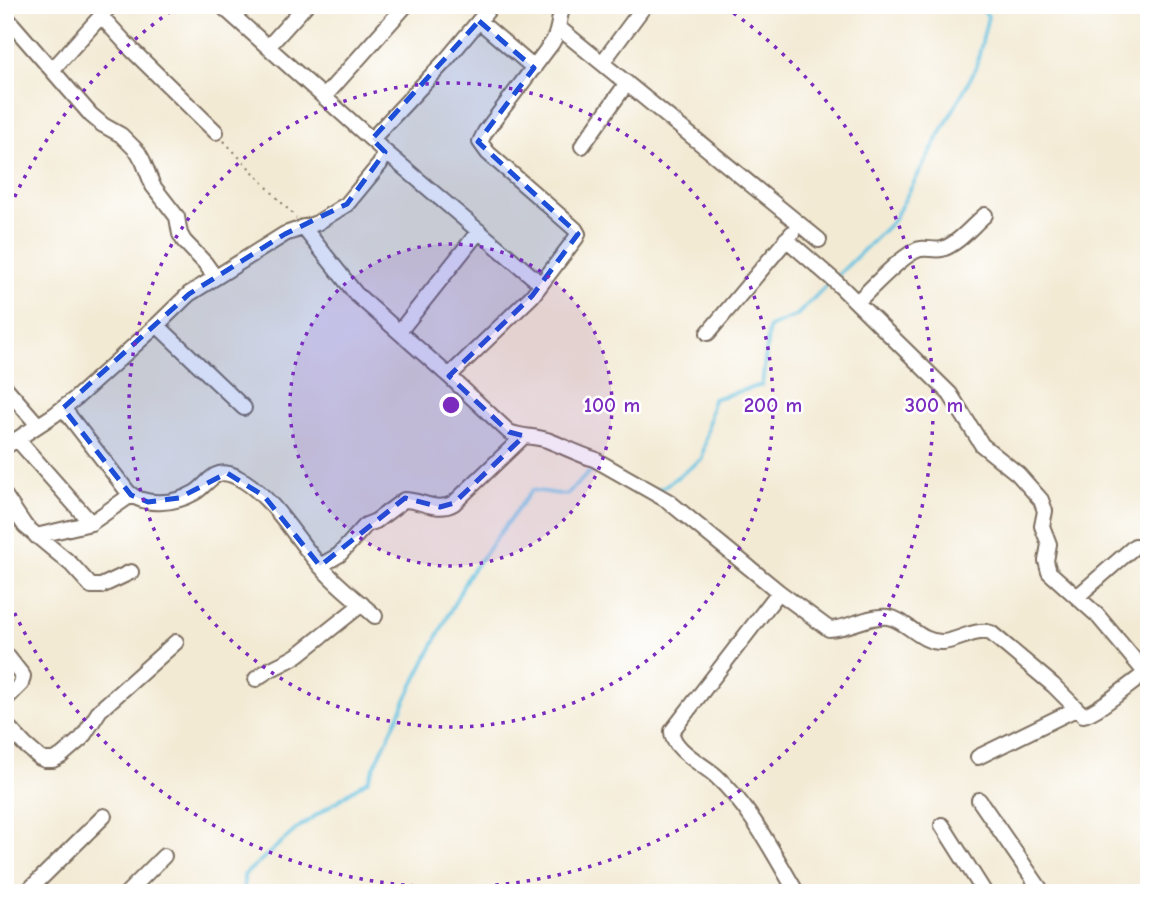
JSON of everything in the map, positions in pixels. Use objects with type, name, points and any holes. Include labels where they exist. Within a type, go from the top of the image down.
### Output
[{"type":"street","points":[[221,5],[377,144],[541,284]]},
{"type":"street","points":[[268,47],[306,5]]},
{"type":"street","points":[[324,97],[405,5]]},
{"type":"street","points":[[449,376],[532,296],[578,234],[488,153],[480,142],[552,43],[559,28],[559,15],[564,5]]},
{"type":"street","points":[[602,63],[646,5]]},
{"type":"street","points":[[52,70],[107,8],[132,50],[216,132]]},
{"type":"street","points":[[377,144],[487,10],[534,68]]},
{"type":"street","points":[[5,16],[91,115],[121,135],[138,152],[153,186],[177,218],[180,234],[215,277]]},
{"type":"street","points":[[559,28],[819,240]]},
{"type":"street","points":[[582,146],[627,83]]},
{"type":"street","points":[[91,523],[11,443],[63,408],[189,293],[285,234],[326,219],[348,204],[380,164],[383,157],[377,144]]},
{"type":"street","points":[[857,302],[912,252],[921,248],[938,250],[950,245],[985,215]]},
{"type":"street","points":[[708,333],[799,223]]},
{"type":"street","points":[[303,227],[356,294],[509,432],[546,440],[600,461],[667,501],[828,629],[887,617],[933,642],[946,642],[984,631],[991,633],[1053,685],[1083,715],[1087,715],[1147,675],[1097,615],[1053,577],[1047,566],[1049,544],[1042,526],[1045,511],[1041,500],[1018,474],[982,445],[955,399],[831,277],[786,239]]},
{"type":"street","points":[[399,331],[478,231]]},
{"type":"street","points":[[157,325],[244,408]]},
{"type":"street","points":[[5,387],[38,425]]},
{"type":"street","points":[[63,408],[131,495],[142,501],[180,498],[198,491],[215,475],[227,473],[253,488],[264,496],[320,566],[375,616]]},
{"type":"street","points":[[320,566],[339,555],[366,525],[376,521],[404,500],[440,507],[454,503],[524,436]]},
{"type":"street","points":[[36,536],[91,523],[131,495]]},
{"type":"street","points":[[5,496],[25,526],[71,564],[91,586],[100,586],[131,572]]},
{"type":"street","points":[[1078,596],[1135,546]]},
{"type":"street","points":[[779,592],[672,731],[672,736],[680,748],[715,775],[741,804],[797,893]]},
{"type":"street","points":[[256,679],[265,671],[299,654],[362,604]]},
{"type":"street","points":[[6,726],[40,758],[53,760],[73,747],[100,710],[176,642]]},
{"type":"street","points":[[5,653],[23,676],[21,684],[5,700]]},
{"type":"street","points":[[978,757],[1076,709]]},
{"type":"street","points":[[979,800],[1043,893]]},
{"type":"street","points":[[26,893],[104,816]]},
{"type":"street","points":[[942,825],[985,893]]},
{"type":"street","points":[[127,893],[164,856]]},
{"type":"path","points":[[216,132],[303,227]]},
{"type":"highlighted area","points":[[479,21],[534,68],[478,142],[578,234],[532,296],[449,376],[509,432],[524,436],[454,503],[440,507],[405,498],[320,566],[264,496],[227,473],[179,498],[148,502],[131,495],[63,408],[189,294],[285,234],[347,204],[385,152],[372,139]]},
{"type":"waterway","points":[[836,277],[893,221],[976,68],[988,16],[978,5]]},
{"type":"waterway","points":[[658,488],[661,489],[702,459],[713,399],[762,385],[769,327],[796,316],[830,282]]},
{"type":"waterway","points":[[244,893],[244,875],[299,827],[368,780],[468,576],[532,490],[566,495],[596,466]]}]
